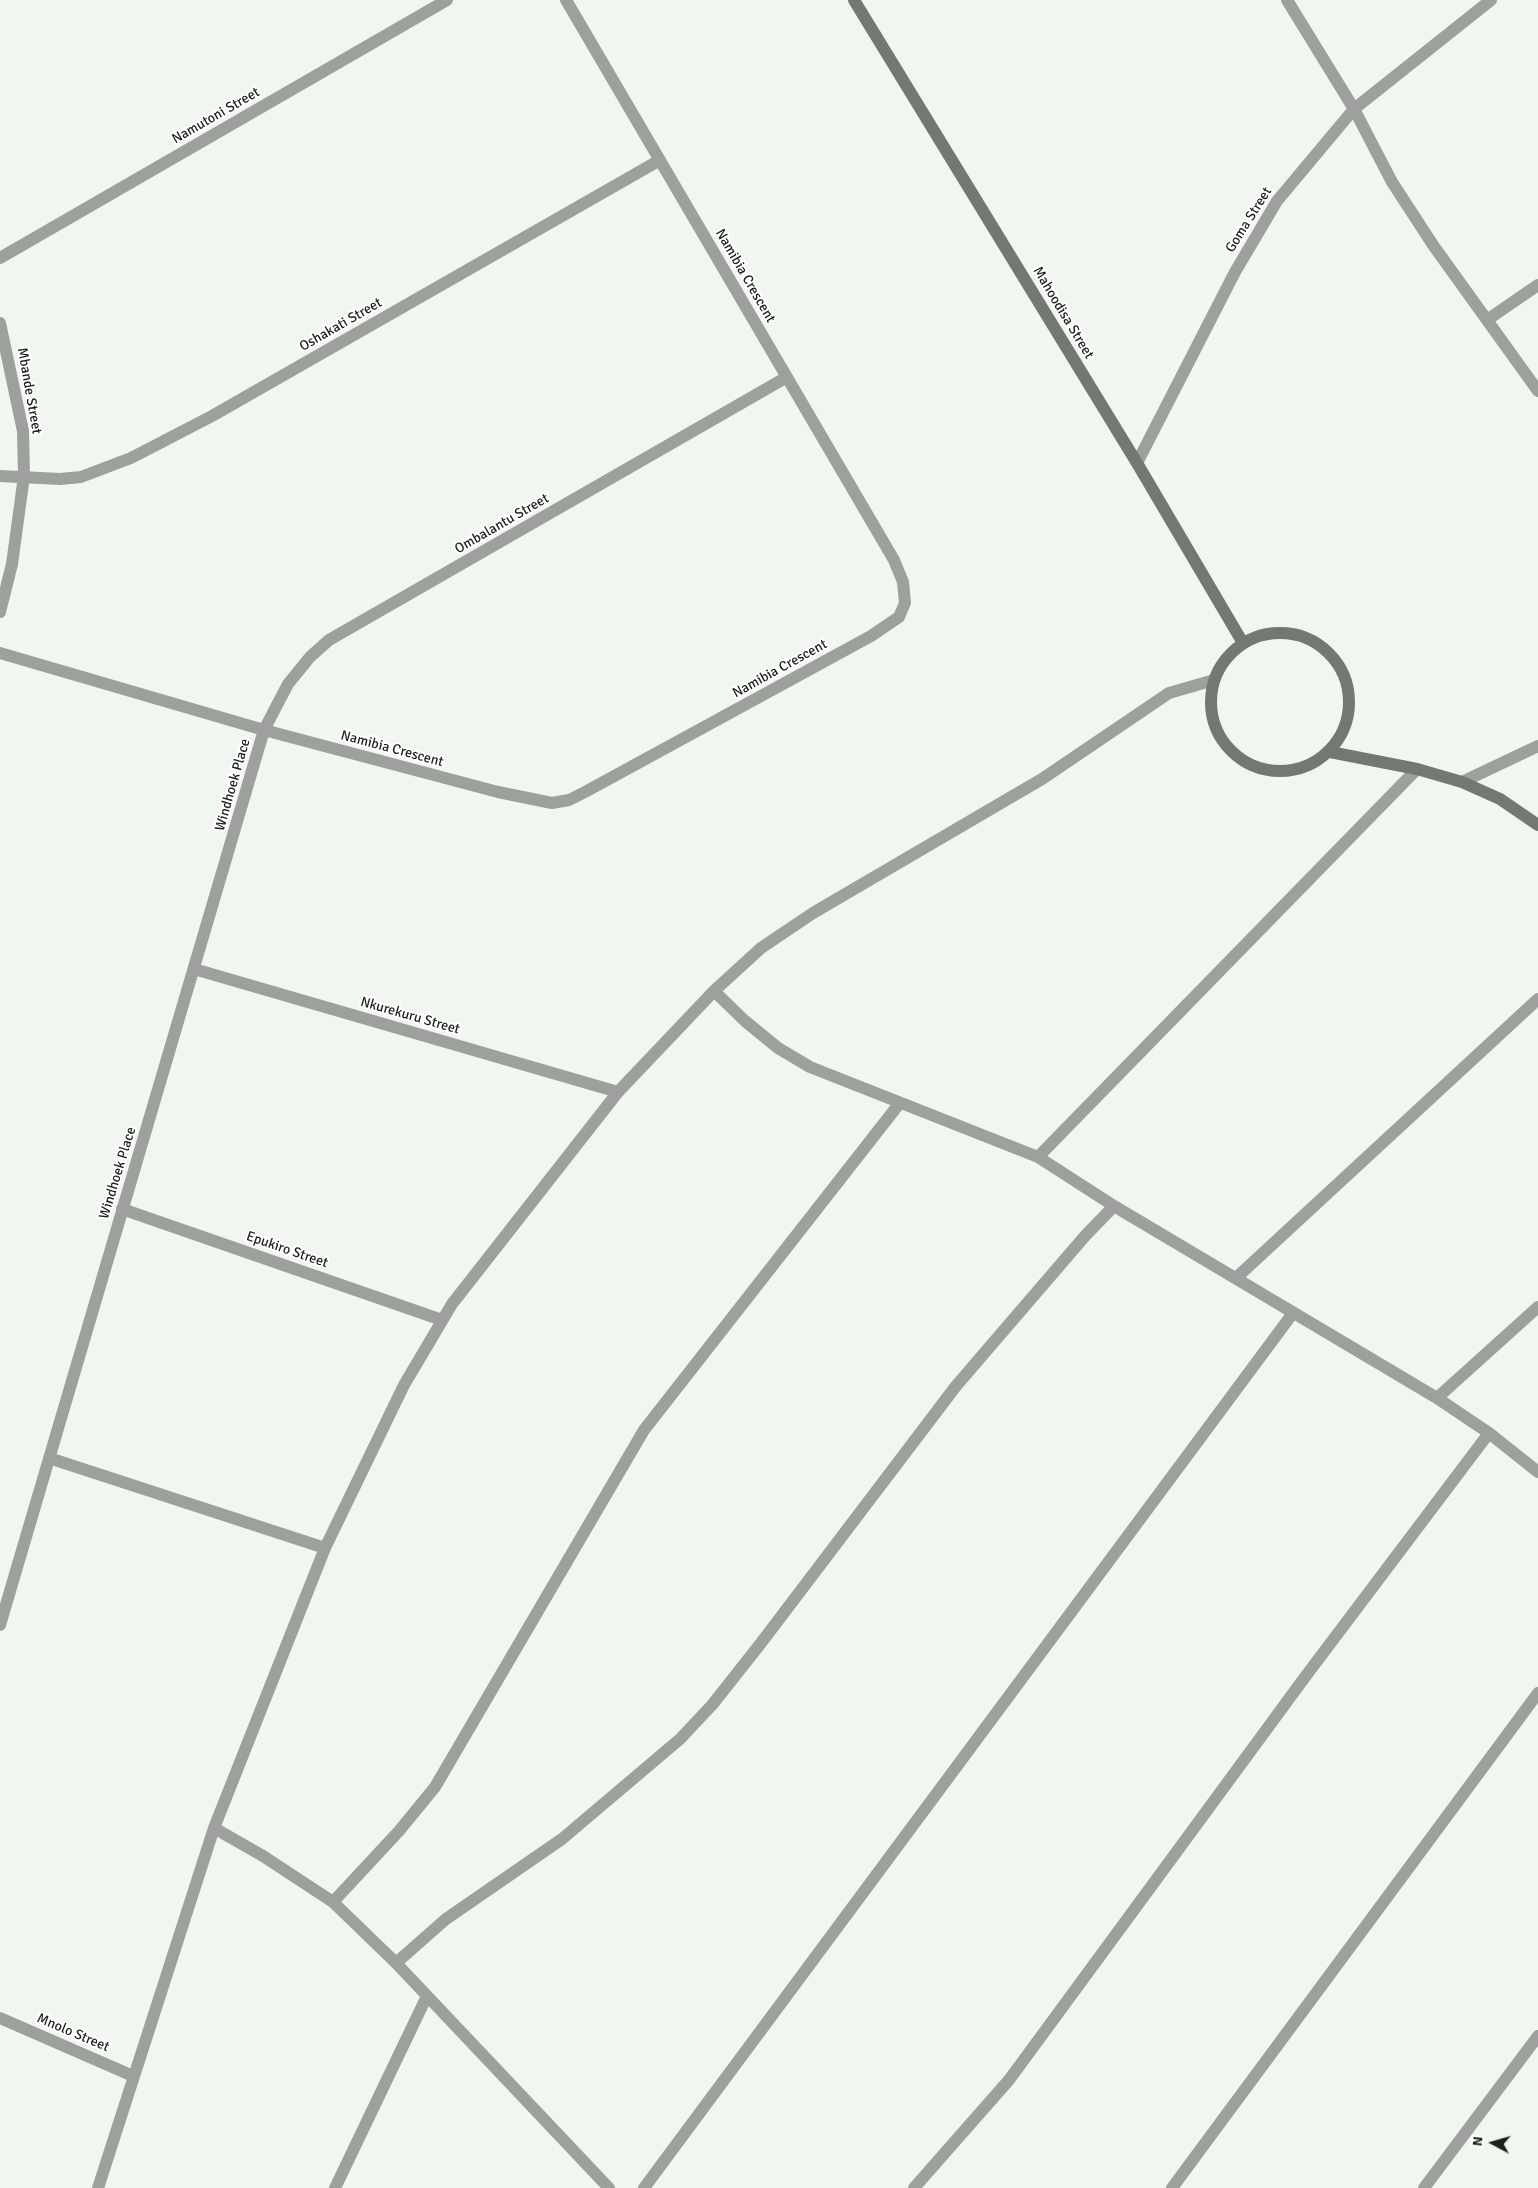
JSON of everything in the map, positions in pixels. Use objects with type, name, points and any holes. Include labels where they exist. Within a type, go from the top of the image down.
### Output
[{"type":"street","name":"Namutoni Street","points":[[0,258],[447,0]]},
{"type":"street","name":"Namibia Crescent","points":[[0,653],[264,730],[498,792],[552,803],[569,800],[585,792],[871,636],[900,617],[905,603],[902,582],[894,560],[566,0]]},
{"type":"street","name":"Mahoodisa Street","points":[[854,0],[1137,463],[1243,642]]},
{"type":"street","points":[[1287,0],[1354,109],[1392,182],[1538,391]]},
{"type":"street","name":"Goma Street","points":[[1137,463],[1234,272],[1276,201],[1354,109],[1491,0]]},
{"type":"street","name":"Oshakati Street","points":[[0,476],[60,479],[80,477],[131,458],[212,416],[660,160]]},
{"type":"street","points":[[1487,320],[1538,285]]},
{"type":"street","name":"Mbande Street","points":[[0,323],[23,431],[24,476],[12,564],[0,612]]},
{"type":"street","name":"Ombalantu Street","points":[[264,730],[288,684],[310,657],[329,640],[787,377]]},
{"type":"street","points":[[1285,632],[1307,637],[1325,649],[1339,666],[1348,686],[1349,708],[1344,729],[1330,752],[1315,762],[1293,770],[1269,770],[1247,762],[1228,748],[1216,727],[1211,704],[1214,680],[1226,659],[1243,642],[1264,634],[1285,632]]},
{"type":"street","points":[[98,2188],[214,1828],[325,1548],[404,1385],[442,1320],[504,1235],[618,1092],[714,991],[761,948],[813,913],[1042,779],[1169,693],[1214,680]]},
{"type":"street","name":"Windhoek Place","points":[[0,1625],[264,730]]},
{"type":"street","points":[[1462,782],[1538,746]]},
{"type":"street","points":[[1330,752],[1417,769],[1462,782],[1500,799],[1538,825]]},
{"type":"street","points":[[1038,1157],[1417,769]]},
{"type":"street","name":"Nkurekuru Street","points":[[194,969],[618,1092]]},
{"type":"street","points":[[714,991],[745,1021],[778,1048],[810,1068],[1038,1157],[1114,1206],[1437,1398],[1489,1433],[1538,1472]]},
{"type":"street","points":[[1236,1278],[1538,999]]},
{"type":"street","points":[[333,1902],[399,1831],[435,1787],[644,1430],[899,1104]]},
{"type":"street","points":[[396,1963],[446,1919],[562,1839],[680,1739],[712,1704],[761,1644],[956,1386],[1085,1236],[1114,1206]]},
{"type":"street","name":"Epukiro Street","points":[[122,1209],[442,1320]]},
{"type":"street","points":[[1437,1398],[1538,1307]]},
{"type":"street","points":[[644,2188],[1293,1312]]},
{"type":"street","points":[[914,2188],[1010,2080],[1305,1677],[1489,1433]]},
{"type":"street","points":[[49,1458],[325,1548]]},
{"type":"street","points":[[1172,2188],[1538,1693]]},
{"type":"street","points":[[214,1828],[263,1856],[333,1902],[396,1963],[610,2188]]},
{"type":"street","points":[[335,2188],[427,1996]]},
{"type":"street","name":"Mnolo Street","points":[[0,2018],[134,2076]]},
{"type":"street","points":[[1424,2188],[1538,2036]]}]
